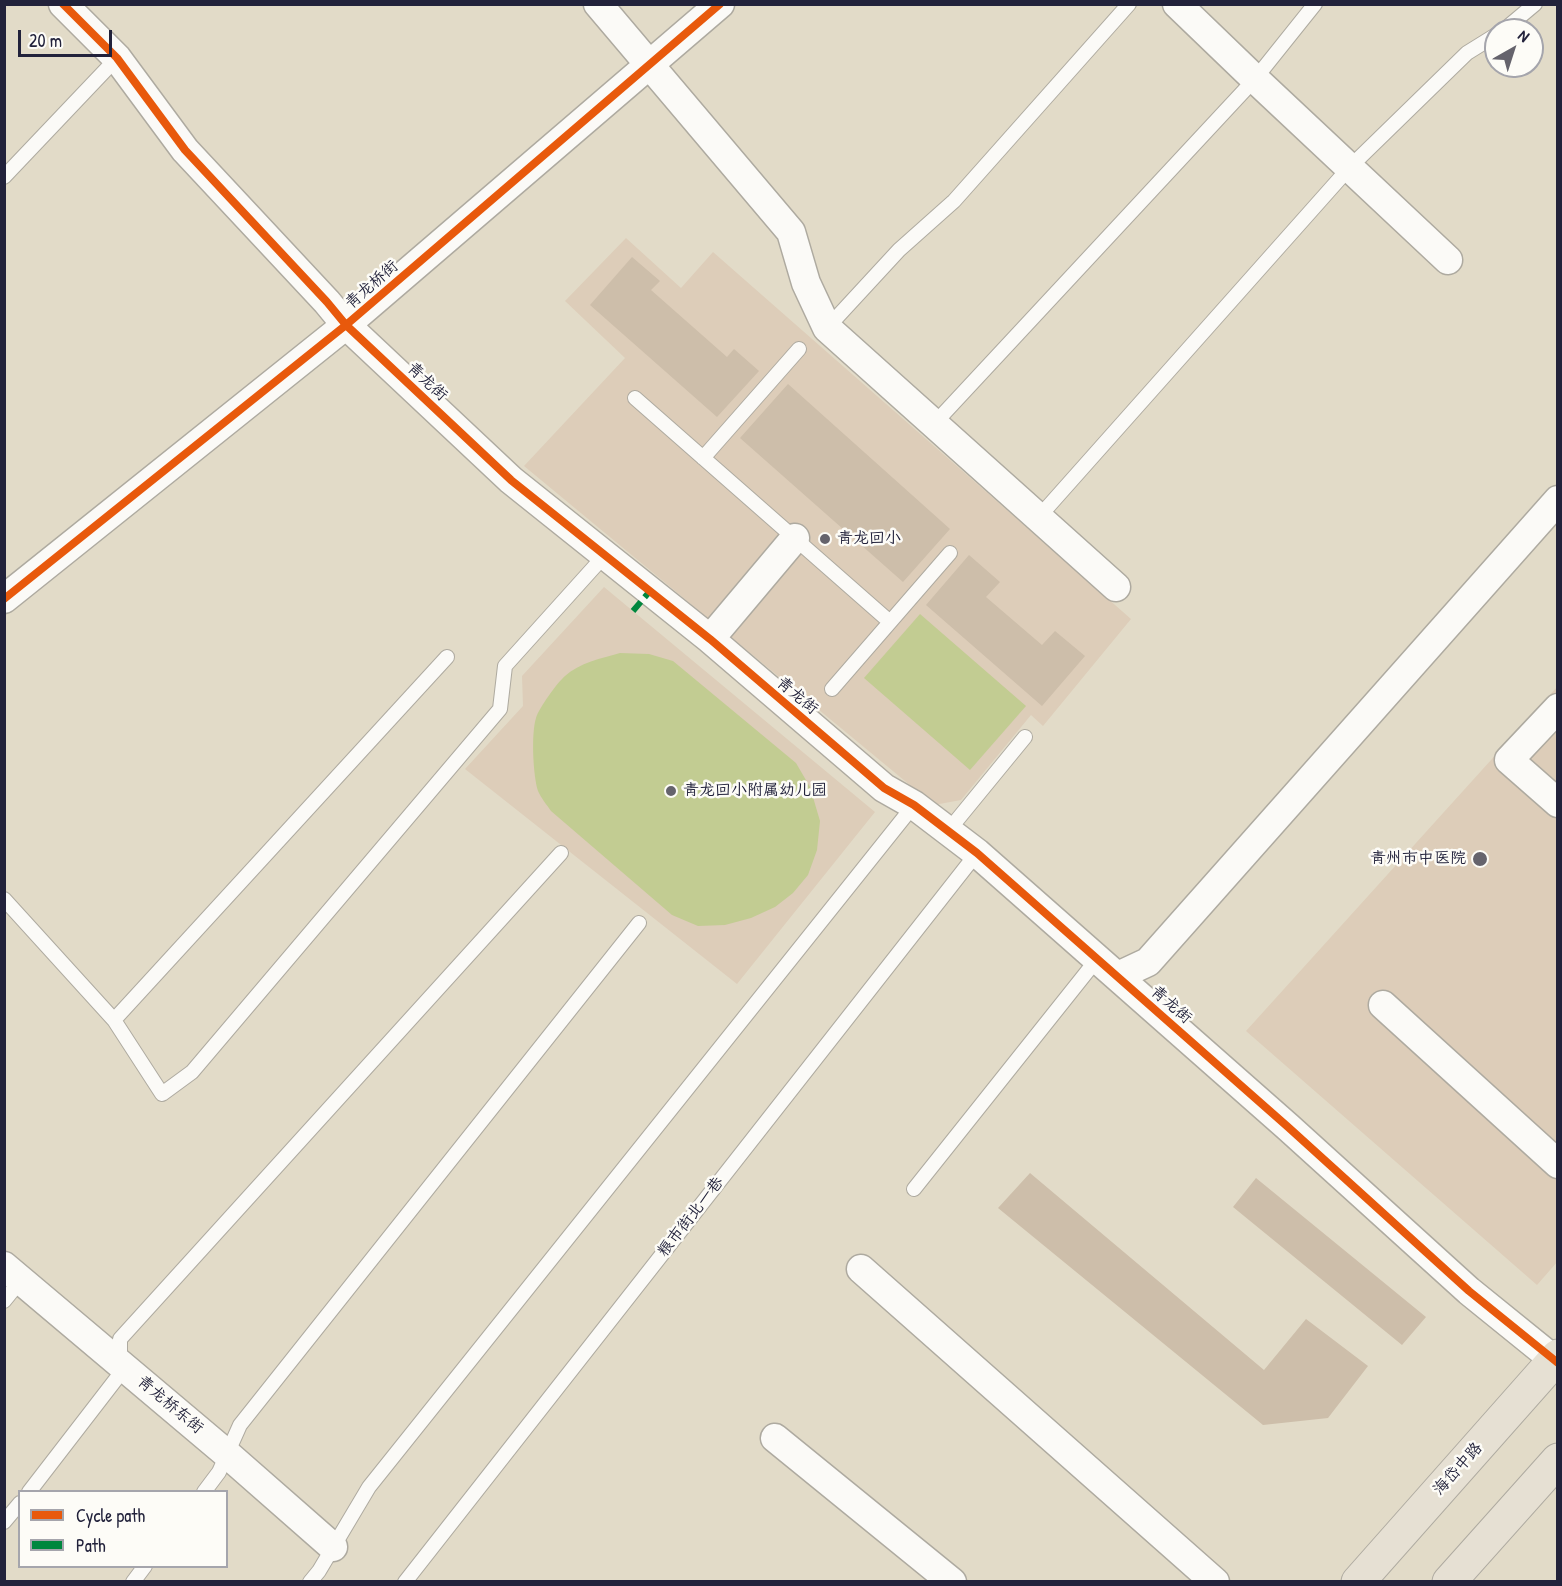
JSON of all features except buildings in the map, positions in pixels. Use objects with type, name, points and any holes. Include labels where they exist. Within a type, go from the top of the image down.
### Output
[{"type":"main road","name":"海岱中路","points":[[1358,1581],[1556,1360]]},
{"type":"main road","points":[[1449,1581],[1557,1460]]},
{"type":"street","name":"青龙街","points":[[63,4],[117,58],[185,150],[346,325],[511,480],[710,639],[884,788],[914,805],[977,853],[1297,1134],[1469,1291],[1556,1360]]},
{"type":"street","points":[[598,4],[791,232],[806,283],[827,328],[1116,587]]},
{"type":"street","name":"青龙桥街","points":[[4,599],[346,325],[720,4]]},
{"type":"street","points":[[1187,7],[1255,80],[1448,260]]},
{"type":"street","points":[[1108,967],[1148,962],[1557,500]]},
{"type":"street","points":[[710,639],[795,538]]},
{"type":"street","points":[[1557,708],[1509,760],[1557,802]]},
{"type":"street","points":[[1383,1005],[1557,1164]]},
{"type":"street","points":[[861,1269],[1215,1581]]},
{"type":"street","name":"青龙桥东街","points":[[10,1282],[120,1362],[333,1547]]},
{"type":"street","points":[[775,1438],[952,1581]]},
{"type":"lane","points":[[827,328],[899,250],[954,201],[1129,4]]},
{"type":"lane","points":[[934,424],[1255,80],[1315,4]]},
{"type":"lane","points":[[1518,18],[1535,4]]},
{"type":"lane","points":[[1038,518],[1350,167],[1467,53],[1484,42]]},
{"type":"lane","points":[[4,177],[117,58]]},
{"type":"lane","points":[[703,458],[799,349]]},
{"type":"lane","points":[[635,398],[890,622]]},
{"type":"lane","points":[[832,689],[950,553]]},
{"type":"lane","points":[[4,899],[114,1020],[162,1094],[192,1072],[500,709],[505,666],[605,555]]},
{"type":"lane","points":[[114,1020],[447,657]]},
{"type":"lane","points":[[948,831],[1024,737]]},
{"type":"lane","points":[[310,1581],[319,1571],[369,1487],[914,805]]},
{"type":"lane","points":[[29,1490],[120,1374],[120,1339],[561,853]]},
{"type":"lane","name":"粮市街北一巷","points":[[405,1581],[977,853]]},
{"type":"lane","points":[[205,1490],[219,1472],[240,1425],[639,923]]},
{"type":"lane","points":[[914,1189],[1108,967]]},
{"type":"lane","points":[[4,1522],[18,1505]]},
{"type":"lane","points":[[133,1581],[143,1568]]},
{"type":"shaded area","name":"青龙回小","points":[[626,238],[681,288],[713,252],[1131,619],[1043,726],[1031,715],[961,800],[934,805],[524,466],[625,358],[565,301]]},
{"type":"shaded area","name":"青龙回小附属幼儿园","points":[[604,587],[875,812],[737,984],[465,769],[523,706],[522,676]]},
{"type":"shaded area","name":"青州市中医院","points":[[1557,687],[1558,1261],[1537,1285],[1246,1031]]},
{"type":"green space","points":[[920,614],[1026,706],[970,770],[864,678]]},
{"type":"green space","name":"青龙回小附属幼儿园","points":[[620,653],[649,654],[673,661],[796,763],[810,787],[820,821],[817,850],[808,875],[793,893],[775,907],[751,918],[725,925],[698,926],[672,915],[551,811],[541,796],[535,775],[533,744],[534,725],[541,708],[558,684],[571,671]]},
{"type":"marked path","points":[[633,611],[650,591]]},
{"type":"cycle path","points":[[63,4],[117,58],[185,150],[346,325],[511,480],[710,639],[884,788],[914,805],[977,853],[1288,1127],[1469,1291],[1558,1363]]},
{"type":"cycle path","points":[[4,599],[346,325],[720,4]]},
{"type":"place","name":"青龙回小","points":[[825,539]]},
{"type":"place","name":"青龙回小附属幼儿园","points":[[671,791]]},
{"type":"place","name":"青州市中医院","points":[[1480,859]]}]
